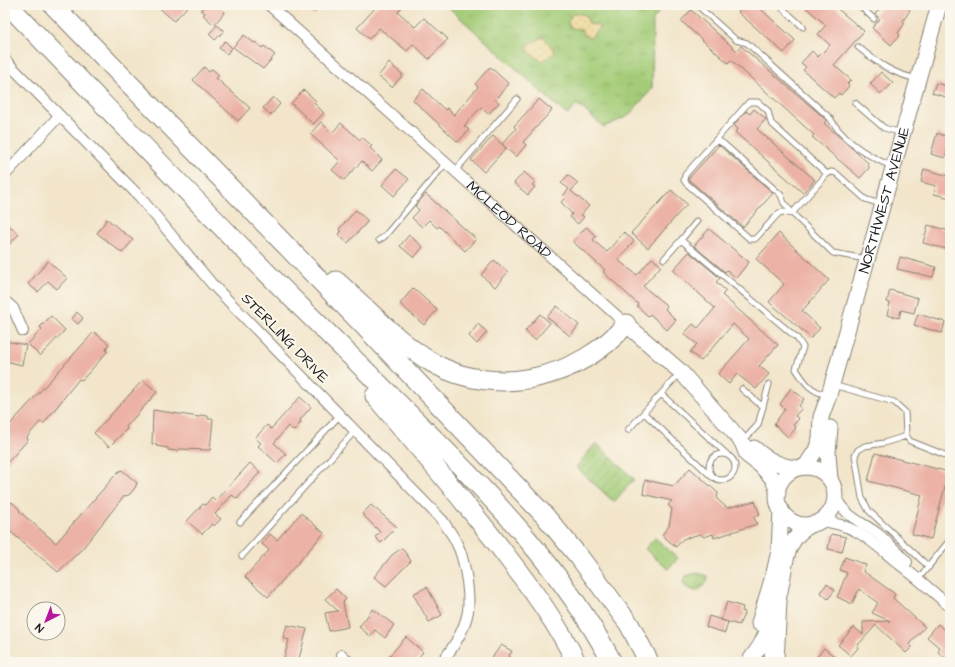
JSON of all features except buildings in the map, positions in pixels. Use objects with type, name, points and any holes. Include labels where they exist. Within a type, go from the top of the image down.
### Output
[{"type":"highway","points":[[8,5],[278,284],[472,476],[510,518],[573,598],[600,640],[612,662]]},
{"type":"highway","points":[[53,5],[214,170],[545,516],[580,558],[628,624],[649,662]]},
{"type":"highway","points":[[214,170],[403,341],[434,363],[455,373],[478,379],[502,381],[520,380],[555,372],[595,352],[610,341],[626,324]]},
{"type":"highway","points":[[278,284],[358,376],[496,542],[548,613],[568,645],[576,662]]},
{"type":"highway","points":[[774,662],[778,601]]},
{"type":"main road","name":"NORTHWEST AVENUE","points":[[801,468],[816,450],[820,439],[821,416],[831,390],[939,5]]},
{"type":"main road","name":"MCLEOD ROAD","points":[[626,324],[681,372],[742,442],[747,455],[773,479],[778,493]]},
{"type":"main road","name":"NORTHWEST AVENUE","points":[[830,479],[828,441],[831,416],[831,390]]},
{"type":"main road","name":"MCLEOD ROAD","points":[[742,442],[754,448],[774,463],[787,468],[801,468]]},
{"type":"main road","points":[[801,468],[819,470],[830,479],[835,495],[832,509],[826,516],[796,534],[793,539],[787,552],[783,583],[778,601],[762,642],[751,658],[754,639],[774,573],[778,551],[781,510],[778,493],[785,476],[801,468]]},
{"type":"main road","points":[[781,510],[786,516],[794,521],[815,522]]},
{"type":"street","name":"MCLEOD ROAD","points":[[269,5],[626,324]]},
{"type":"street","name":"STERLING DRIVE","points":[[5,60],[139,196],[212,284],[443,521],[457,542],[463,560],[467,584],[468,611],[458,640],[442,662]]},
{"type":"street","points":[[5,175],[59,116]]},
{"type":"street","points":[[5,301],[13,308],[23,331]]},
{"type":"street","points":[[835,495],[838,503],[848,515],[879,535],[912,567],[919,578]]},
{"type":"street","points":[[815,522],[843,525],[872,540],[909,572],[919,578],[950,607]]},
{"type":"lane","points":[[697,5],[736,40],[747,44],[830,118],[836,128],[869,157],[893,167]]},
{"type":"lane","points":[[779,5],[803,27]]},
{"type":"lane","points":[[859,5],[874,18]]},
{"type":"lane","points":[[858,47],[882,66],[903,75],[918,79]]},
{"type":"lane","points":[[455,170],[517,99]]},
{"type":"lane","points":[[793,214],[784,212],[779,213],[755,239],[750,239],[691,188],[684,180],[685,175],[749,102],[758,102],[768,111],[771,123],[827,174]]},
{"type":"lane","points":[[855,103],[884,128],[903,133]]},
{"type":"lane","points":[[713,143],[719,141],[724,144],[781,195],[784,203],[793,214],[833,253],[867,260]]},
{"type":"lane","points":[[379,240],[384,237],[446,163]]},
{"type":"lane","points":[[793,214],[827,174],[831,172],[836,173],[865,199],[883,205]]},
{"type":"lane","points":[[664,259],[697,221]]},
{"type":"lane","points":[[681,240],[797,338],[803,347],[796,369],[805,384],[817,393],[831,390],[894,402],[905,412],[906,436],[910,441],[950,457]]},
{"type":"lane","points":[[628,430],[681,372]]},
{"type":"lane","points":[[742,442],[758,425],[769,384]]},
{"type":"lane","points":[[742,389],[763,408]]},
{"type":"lane","points":[[644,413],[712,477],[721,481],[730,478],[735,471],[735,466],[731,458],[661,394]]},
{"type":"lane","points":[[240,522],[340,415]]},
{"type":"lane","points":[[242,556],[355,431]]},
{"type":"lane","points":[[906,436],[884,443],[865,446],[858,450],[855,455],[855,465],[862,498],[866,508],[929,567]]},
{"type":"lane","points":[[712,477],[708,466],[712,458],[724,454],[731,458]]},
{"type":"lane","points":[[919,578],[950,540]]},
{"type":"green space","points":[[303,5],[323,5],[314,14]]},
{"type":"green space","points":[[446,5],[665,5],[653,19],[652,89],[628,116],[604,127],[577,104],[567,115]]},
{"type":"green space","points":[[596,443],[634,479],[614,502],[576,467]]},
{"type":"green space","points":[[655,538],[678,558],[668,569],[645,549]]},
{"type":"green space","points":[[696,573],[708,576],[704,586],[695,591],[686,587],[683,582],[686,576]]},
{"type":"sand","points":[[572,14],[583,14],[587,18],[589,24],[598,25],[599,29],[590,38],[585,36],[580,29],[570,28],[568,22]]},
{"type":"sand","points":[[544,37],[555,51],[553,55],[541,61],[528,51],[527,46]]}]
